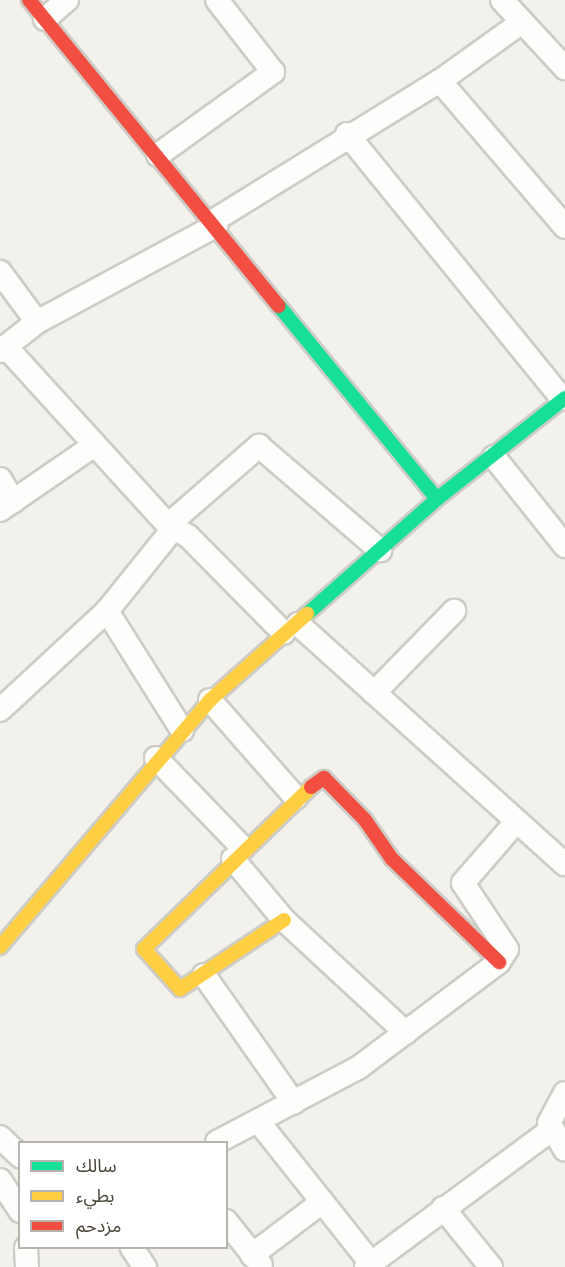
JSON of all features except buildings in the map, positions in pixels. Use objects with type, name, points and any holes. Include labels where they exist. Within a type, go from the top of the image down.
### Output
[{"type":"street","points":[[29,0],[215,223],[437,499]]},
{"type":"street","points":[[45,19],[67,0]]},
{"type":"street","points":[[158,155],[273,72],[217,0]]},
{"type":"street","points":[[502,0],[565,68]]},
{"type":"street","points":[[522,22],[440,81],[347,134],[215,223],[37,322],[3,349],[170,527],[188,536],[291,628],[374,693],[565,864]]},
{"type":"street","points":[[440,81],[565,226]]},
{"type":"street","points":[[0,947],[156,758],[210,700],[437,499],[494,457],[564,398],[347,134]]},
{"type":"street","points":[[0,272],[37,322]]},
{"type":"street","points":[[0,479],[6,506],[93,446]]},
{"type":"street","points":[[0,710],[107,611],[170,527],[259,446],[380,550]]},
{"type":"street","points":[[494,457],[565,546]]},
{"type":"street","points":[[107,611],[182,730]]},
{"type":"street","points":[[374,693],[454,611]]},
{"type":"street","points":[[210,700],[296,798]]},
{"type":"street","points":[[156,758],[238,853],[284,920],[406,1034]]},
{"type":"street","points":[[284,920],[204,975],[175,988],[148,955],[146,943],[314,781],[327,779],[392,859],[499,962]]},
{"type":"street","points":[[221,1141],[294,1103],[406,1034],[499,962],[507,949],[463,883],[516,822]]},
{"type":"street","points":[[204,975],[294,1103]]},
{"type":"street","points":[[565,1093],[550,1114],[551,1130],[565,1150]]},
{"type":"street","points":[[258,1121],[370,1265],[443,1208],[551,1130]]},
{"type":"street","points":[[0,1137],[18,1153]]},
{"type":"street","points":[[18,1166],[0,1179],[18,1208]]},
{"type":"street","points":[[228,1224],[257,1261],[322,1202]]},
{"type":"street","points":[[443,1208],[491,1267]]},
{"type":"street","points":[[26,1249],[27,1267]]},
{"type":"street","points":[[133,1249],[145,1267]]},
{"type":"traffic: fast","points":[[279,306],[437,499]]},
{"type":"traffic: fast","points":[[307,614],[437,499],[565,398]]},
{"type":"traffic: slow","points":[[0,947],[210,700],[307,614]]},
{"type":"traffic: slow","points":[[284,920],[180,989],[144,949],[311,787]]},
{"type":"traffic: jam","points":[[29,0],[279,306]]},
{"type":"traffic: jam","points":[[311,787],[324,778],[365,820],[392,859],[499,962]]}]
